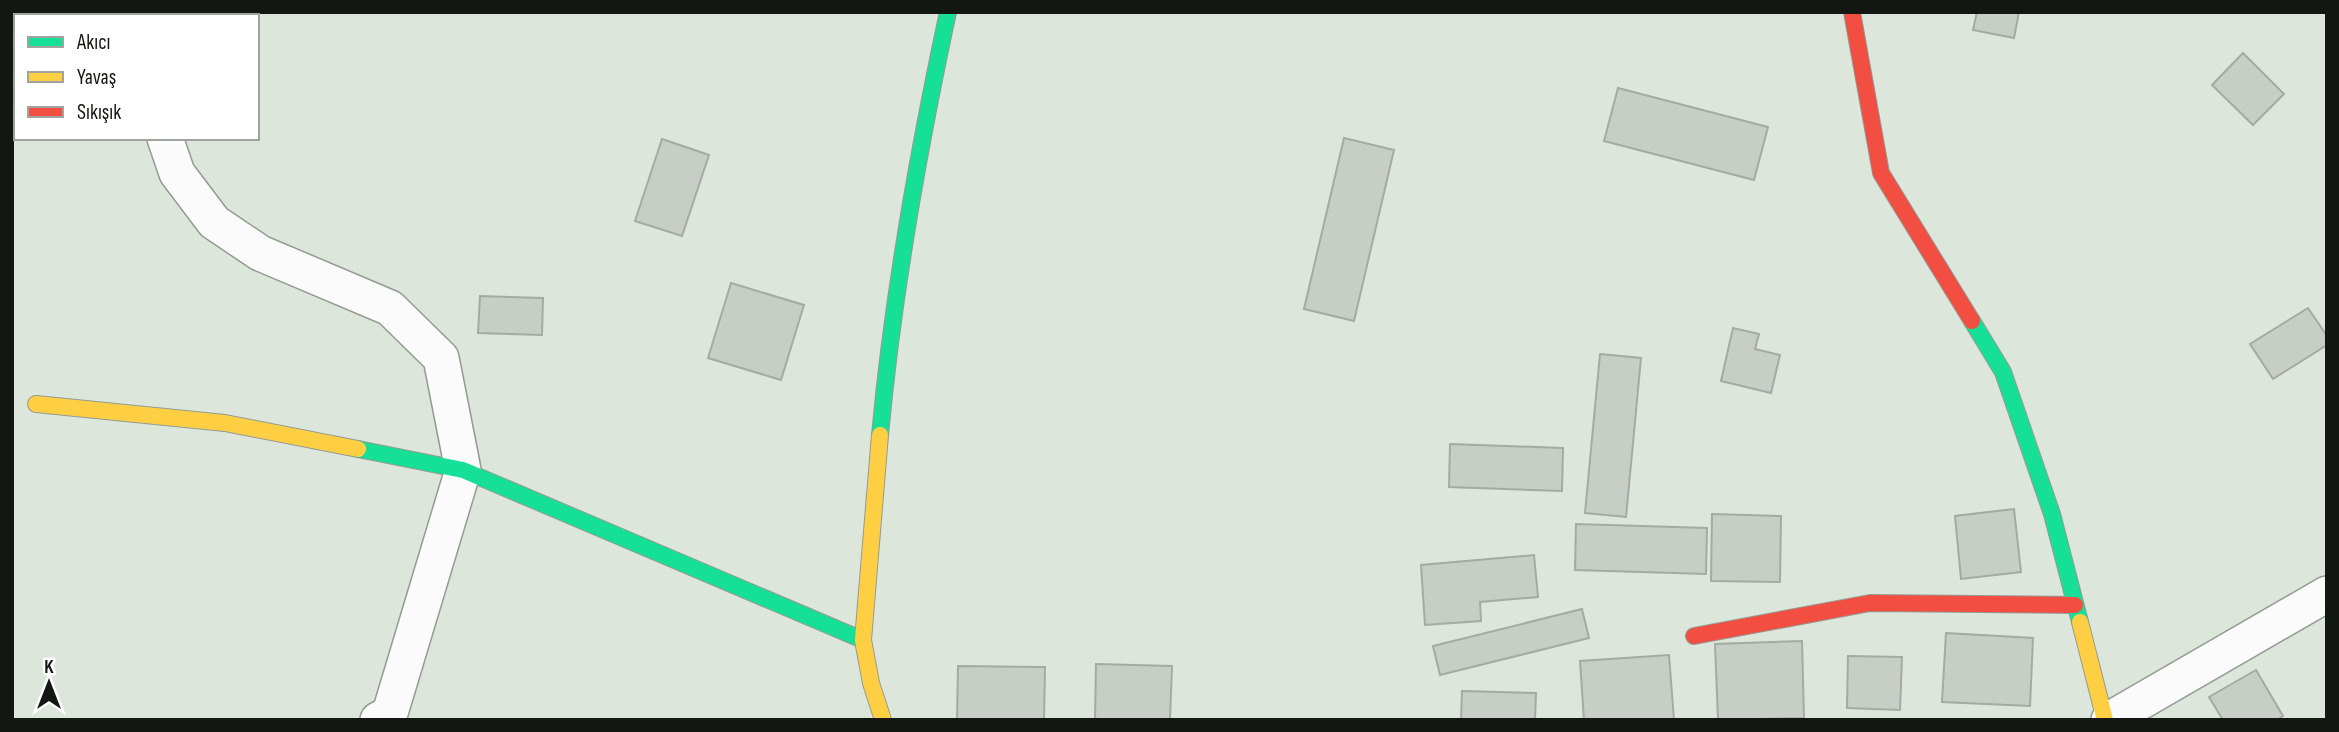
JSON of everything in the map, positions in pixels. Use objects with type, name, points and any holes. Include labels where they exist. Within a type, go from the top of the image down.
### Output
[{"type":"street","points":[[883,720],[871,683],[863,640],[887,355],[922,132],[948,12]]},
{"type":"street","points":[[1852,12],[1881,173],[2003,372],[2052,514],[2107,720],[2327,593]]},
{"type":"street","points":[[166,140],[177,173],[214,222],[260,253],[390,308],[441,358],[463,470],[390,713],[378,720]]},
{"type":"street","points":[[36,404],[225,423],[463,470],[863,640]]},
{"type":"street","points":[[1694,636],[1870,603],[2076,606]]},
{"type":"building","points":[[1977,12],[2019,12],[2014,38],[1973,30]]},
{"type":"building","points":[[2243,53],[2284,94],[2253,125],[2212,85]]},
{"type":"building","points":[[1618,88],[1768,127],[1754,180],[1604,141]]},
{"type":"building","points":[[1344,138],[1394,150],[1354,321],[1304,309]]},
{"type":"building","points":[[662,139],[709,155],[682,236],[635,221]]},
{"type":"building","points":[[731,283],[804,305],[781,380],[708,358]]},
{"type":"building","points":[[480,296],[543,298],[542,335],[478,333]]},
{"type":"building","points":[[2308,308],[2327,336],[2327,345],[2273,379],[2250,344]]},
{"type":"building","points":[[1733,328],[1759,334],[1755,349],[1780,355],[1771,393],[1721,381]]},
{"type":"building","points":[[1600,354],[1641,358],[1626,517],[1585,513]]},
{"type":"building","points":[[1450,444],[1563,448],[1562,491],[1449,487]]},
{"type":"building","points":[[2014,509],[2021,572],[1961,579],[1955,516]]},
{"type":"building","points":[[1712,514],[1781,516],[1780,582],[1711,581]]},
{"type":"building","points":[[1576,524],[1707,528],[1706,574],[1575,570]]},
{"type":"building","points":[[1534,555],[1538,597],[1480,602],[1481,621],[1425,625],[1421,565]]},
{"type":"building","points":[[1582,609],[1589,638],[1440,675],[1433,646]]},
{"type":"building","points":[[1946,633],[2033,638],[2030,706],[1942,702]]},
{"type":"building","points":[[1802,641],[1804,718],[1718,720],[1715,644]]},
{"type":"building","points":[[1669,655],[1674,720],[1584,720],[1580,661]]},
{"type":"building","points":[[1848,656],[1902,657],[1900,710],[1847,708]]},
{"type":"building","points":[[1096,664],[1172,666],[1170,720],[1095,720]]},
{"type":"building","points":[[958,666],[1045,667],[1044,720],[957,720]]},
{"type":"building","points":[[2256,670],[2283,716],[2277,720],[2223,720],[2209,697]]},
{"type":"building","points":[[1462,691],[1536,693],[1535,720],[1461,720]]},
{"type":"traffic: fast","points":[[880,435],[908,223],[948,12]]},
{"type":"traffic: fast","points":[[1972,321],[2003,372],[2052,514],[2080,622]]},
{"type":"traffic: fast","points":[[358,449],[463,470],[863,640]]},
{"type":"traffic: slow","points":[[36,404],[225,423],[358,449]]},
{"type":"traffic: slow","points":[[880,435],[863,640],[871,683],[883,720]]},
{"type":"traffic: slow","points":[[2080,622],[2105,720]]},
{"type":"traffic: jam","points":[[1852,12],[1881,173],[1972,321]]},
{"type":"traffic: jam","points":[[1694,636],[1870,603],[2075,605]]}]
